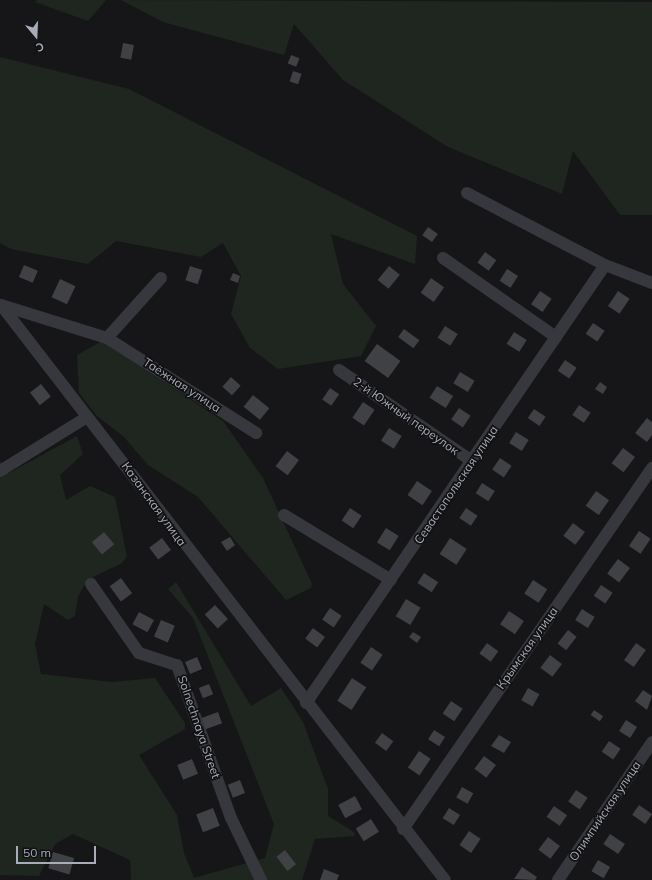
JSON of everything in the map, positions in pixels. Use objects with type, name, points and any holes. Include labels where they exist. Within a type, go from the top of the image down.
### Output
[{"type":"street","points":[[467,193],[605,265],[652,283]]},
{"type":"street","points":[[443,258],[556,337]]},
{"type":"street","name":"Севастопольская улица","points":[[306,703],[392,580],[605,265]]},
{"type":"street","points":[[107,338],[161,278]]},
{"type":"street","name":"Таёжная улица","points":[[1,305],[107,338],[256,433]]},
{"type":"street","name":"Казанская улица","points":[[1,305],[306,703],[445,880]]},
{"type":"street","name":"2-й Южный переулок","points":[[339,370],[472,461]]},
{"type":"street","points":[[0,471],[86,417]]},
{"type":"street","name":"Крымская улица","points":[[403,828],[652,468]]},
{"type":"street","points":[[284,514],[392,580]]},
{"type":"street","name":"Solnechnaya Street","points":[[91,584],[139,653],[177,665],[231,818],[261,880]]},
{"type":"street","name":"Олимпийская улица","points":[[558,880],[652,742]]},
{"type":"shaded area","points":[[37,0],[106,0],[88,21],[35,2]]},
{"type":"shaded area","points":[[121,0],[652,2],[652,215],[620,215],[573,151],[562,194],[448,147],[343,80],[294,24],[284,55],[163,22]]},
{"type":"shaded area","points":[[0,57],[129,89],[417,236],[415,264],[331,234],[343,284],[376,326],[361,356],[278,369],[250,348],[231,314],[241,276],[223,243],[201,257],[116,241],[88,264],[11,249],[0,243]]},
{"type":"shaded area","points":[[102,341],[223,421],[263,478],[312,584],[311,588],[286,600],[198,497],[148,465],[124,437],[96,415],[79,393],[77,355]]},
{"type":"shaded area","points":[[77,436],[83,454],[60,475],[66,500],[90,486],[115,497],[127,557],[122,563],[87,580],[78,597],[75,616],[68,620],[44,604],[35,644],[41,674],[112,682],[155,678],[185,723],[185,729],[139,755],[177,815],[184,853],[194,878],[265,858],[274,824],[193,618],[168,589],[176,582],[251,706],[281,688],[303,722],[328,789],[328,816],[354,832],[355,836],[315,839],[302,880],[131,880],[130,860],[73,834],[55,844],[39,876],[0,875],[0,461],[9,473]]},
{"type":"building","points":[[123,43],[134,45],[131,60],[120,58]]},
{"type":"building","points":[[291,55],[299,58],[296,67],[288,63]]},
{"type":"building","points":[[293,71],[302,74],[298,84],[290,81]]},
{"type":"building","points":[[428,227],[438,234],[432,242],[422,235]]},
{"type":"building","points":[[485,252],[496,260],[489,271],[477,263]]},
{"type":"building","points":[[24,265],[38,271],[33,283],[19,277]]},
{"type":"building","points":[[190,266],[202,270],[198,284],[185,280]]},
{"type":"building","points":[[389,266],[400,275],[389,289],[378,280]]},
{"type":"building","points":[[507,269],[518,276],[511,288],[500,281]]},
{"type":"building","points":[[233,273],[240,276],[238,283],[230,280]]},
{"type":"building","points":[[431,278],[444,287],[434,302],[421,293]]},
{"type":"building","points":[[60,279],[75,286],[67,304],[52,297]]},
{"type":"building","points":[[540,291],[552,299],[543,312],[531,304]]},
{"type":"building","points":[[618,291],[630,299],[620,314],[608,306]]},
{"type":"building","points":[[593,323],[605,331],[597,342],[586,334]]},
{"type":"building","points":[[445,326],[458,334],[450,346],[438,338]]},
{"type":"building","points":[[404,329],[419,340],[413,348],[398,337]]},
{"type":"building","points":[[514,332],[527,340],[519,352],[507,344]]},
{"type":"building","points":[[377,344],[400,361],[388,378],[365,361]]},
{"type":"building","points":[[565,360],[577,368],[569,379],[558,371]]},
{"type":"building","points":[[460,372],[475,381],[468,392],[453,383]]},
{"type":"building","points":[[231,377],[241,386],[232,395],[222,387]]},
{"type":"building","points":[[600,382],[607,387],[603,394],[595,389]]},
{"type":"building","points":[[41,384],[51,397],[40,405],[30,393]]},
{"type":"building","points":[[437,386],[453,396],[446,408],[430,398]]},
{"type":"building","points":[[330,388],[339,394],[331,406],[322,400]]},
{"type":"building","points":[[253,395],[269,408],[260,420],[244,407]]},
{"type":"building","points":[[363,402],[375,410],[364,426],[352,418]]},
{"type":"building","points":[[579,405],[591,413],[584,423],[572,415]]},
{"type":"building","points":[[459,408],[471,416],[463,427],[451,420]]},
{"type":"building","points":[[534,409],[546,417],[539,426],[528,418]]},
{"type":"building","points":[[647,418],[652,422],[652,435],[647,442],[635,433]]},
{"type":"building","points":[[389,428],[402,436],[394,449],[381,441]]},
{"type":"building","points":[[516,432],[529,440],[522,451],[509,443]]},
{"type":"building","points":[[623,448],[635,457],[624,472],[612,463]]},
{"type":"building","points":[[287,451],[299,460],[288,475],[276,466]]},
{"type":"building","points":[[500,458],[512,466],[504,477],[492,470]]},
{"type":"building","points":[[417,481],[432,491],[422,505],[407,495]]},
{"type":"building","points":[[482,483],[495,491],[488,501],[476,493]]},
{"type":"building","points":[[596,491],[609,500],[599,515],[586,506]]},
{"type":"building","points":[[350,508],[362,516],[353,528],[342,520]]},
{"type":"building","points":[[466,508],[478,516],[471,526],[459,518]]},
{"type":"building","points":[[573,523],[585,532],[575,545],[563,536]]},
{"type":"building","points":[[386,528],[399,536],[390,550],[377,542]]},
{"type":"building","points":[[639,531],[651,539],[641,554],[629,546]]},
{"type":"building","points":[[104,532],[114,544],[102,555],[92,542]]},
{"type":"building","points":[[230,537],[235,545],[227,551],[221,542]]},
{"type":"building","points":[[162,538],[171,550],[158,560],[149,548]]},
{"type":"building","points":[[450,538],[467,549],[456,565],[440,554]]},
{"type":"building","points":[[618,559],[630,568],[619,582],[607,573]]},
{"type":"building","points":[[424,573],[438,582],[432,592],[417,583]]},
{"type":"building","points":[[121,578],[132,593],[121,602],[110,586]]},
{"type":"building","points":[[533,580],[547,589],[539,603],[524,593]]},
{"type":"building","points":[[601,585],[613,593],[605,604],[594,596]]},
{"type":"building","points":[[406,599],[421,608],[410,625],[396,616]]},
{"type":"building","points":[[215,605],[228,619],[218,628],[205,615]]},
{"type":"building","points":[[330,608],[342,616],[334,627],[322,620]]},
{"type":"building","points":[[582,609],[595,617],[588,628],[575,620]]},
{"type":"building","points":[[509,611],[524,621],[515,634],[500,624]]},
{"type":"building","points":[[139,612],[154,620],[147,632],[132,624]]},
{"type":"building","points":[[161,620],[175,626],[168,642],[154,637]]},
{"type":"building","points":[[313,628],[325,637],[317,647],[305,638]]},
{"type":"building","points":[[568,630],[577,637],[566,650],[558,643]]},
{"type":"building","points":[[413,632],[421,637],[417,643],[409,637]]},
{"type":"building","points":[[487,643],[498,651],[491,662],[479,654]]},
{"type":"building","points":[[636,643],[646,650],[634,667],[624,660]]},
{"type":"building","points":[[371,647],[383,655],[372,671],[360,663]]},
{"type":"building","points":[[550,655],[562,664],[552,677],[540,668]]},
{"type":"building","points":[[197,657],[202,669],[190,674],[185,662]]},
{"type":"building","points":[[352,678],[366,687],[352,710],[337,701]]},
{"type":"building","points":[[209,684],[213,694],[203,698],[199,688]]},
{"type":"building","points":[[528,688],[539,694],[533,707],[521,700]]},
{"type":"building","points":[[643,690],[652,696],[647,710],[635,701]]},
{"type":"building","points":[[451,701],[463,709],[454,721],[443,713]]},
{"type":"building","points":[[594,710],[603,716],[600,721],[591,715]]},
{"type":"building","points":[[218,712],[222,723],[202,730],[198,719]]},
{"type":"building","points":[[626,720],[637,727],[630,738],[619,731]]},
{"type":"building","points":[[434,730],[445,737],[439,746],[428,739]]},
{"type":"building","points":[[382,733],[393,741],[386,751],[375,743]]},
{"type":"building","points":[[499,735],[511,742],[504,753],[491,746]]},
{"type":"building","points":[[609,741],[621,749],[613,760],[602,752]]},
{"type":"building","points":[[419,751],[431,759],[419,775],[408,768]]},
{"type":"building","points":[[484,756],[496,765],[486,778],[474,769]]},
{"type":"building","points":[[192,759],[198,774],[183,780],[177,765]]},
{"type":"building","points":[[240,780],[245,793],[233,798],[228,785]]},
{"type":"building","points":[[462,787],[473,793],[468,804],[456,797]]},
{"type":"building","points":[[576,790],[588,798],[580,809],[568,802]]},
{"type":"building","points":[[355,796],[362,809],[345,818],[338,805]]},
{"type":"building","points":[[639,805],[652,814],[645,824],[632,815]]},
{"type":"building","points":[[554,806],[567,815],[560,826],[547,817]]},
{"type":"building","points":[[213,808],[220,826],[203,832],[196,814]]},
{"type":"building","points":[[449,808],[460,815],[454,825],[443,818]]},
{"type":"building","points":[[371,819],[379,832],[364,841],[356,829]]},
{"type":"building","points":[[469,831],[481,839],[471,853],[459,845]]},
{"type":"building","points":[[610,834],[625,844],[618,854],[603,844]]},
{"type":"building","points":[[548,837],[560,846],[550,859],[538,850]]},
{"type":"building","points":[[285,850],[296,864],[287,871],[276,857]]},
{"type":"building","points":[[53,852],[74,858],[69,874],[48,868]]},
{"type":"building","points":[[598,860],[610,867],[604,878],[592,871]]},
{"type":"building","points":[[522,867],[537,877],[535,880],[514,879]]},
{"type":"building","points":[[324,869],[339,875],[337,880],[320,880]]}]
